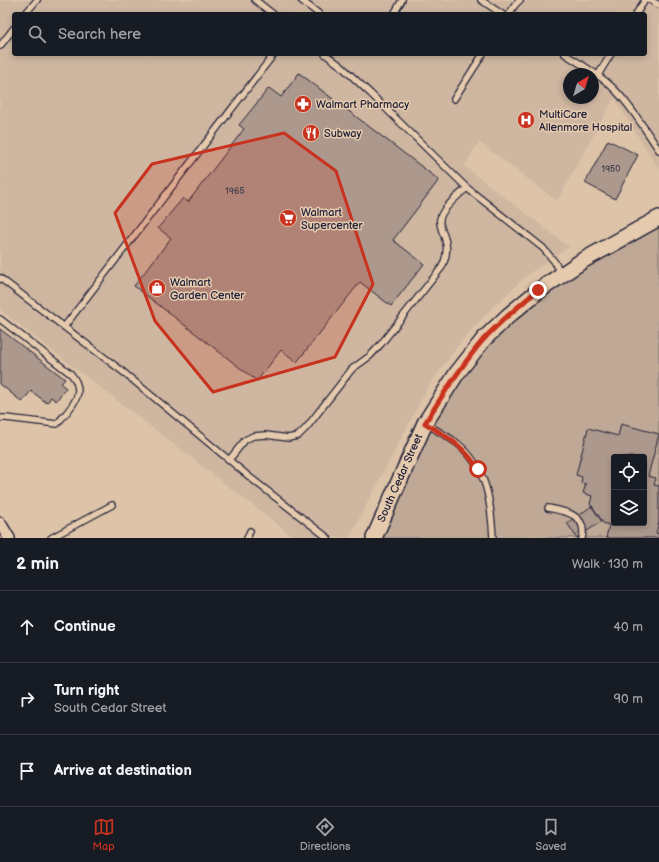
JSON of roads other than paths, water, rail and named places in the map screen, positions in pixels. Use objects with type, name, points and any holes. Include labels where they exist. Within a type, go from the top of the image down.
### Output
[{"type":"main road","name":"South Cedar Street","points":[[374,538],[425,423],[457,373],[484,339],[538,290],[582,261],[659,218]]},
{"type":"street","points":[[0,522],[9,538]]},
{"type":"lane","points":[[27,12],[37,0]]},
{"type":"lane","points":[[255,0],[270,12]]},
{"type":"lane","points":[[301,0],[316,12]]},
{"type":"lane","points":[[395,12],[402,0]]},
{"type":"lane","points":[[481,0],[499,12]]},
{"type":"lane","points":[[510,12],[520,0]]},
{"type":"lane","points":[[637,12],[644,0]]},
{"type":"lane","points":[[650,0],[659,5]]},
{"type":"lane","points":[[0,46],[12,31]]},
{"type":"lane","points":[[64,327],[272,56]]},
{"type":"lane","points":[[328,56],[341,66],[371,94],[467,188],[543,248],[554,261],[562,274]]},
{"type":"lane","points":[[454,99],[482,56]]},
{"type":"lane","points":[[568,56],[587,68]]},
{"type":"lane","points":[[599,73],[610,56]]},
{"type":"lane","points":[[599,76],[624,100],[657,143],[659,150]]},
{"type":"lane","points":[[229,460],[245,440],[253,436],[266,435],[288,438],[298,436],[308,427],[352,369],[370,356],[381,344],[442,268],[446,259],[447,248],[446,240],[440,224],[440,218],[444,210],[467,188]]},
{"type":"lane","points":[[0,278],[122,371],[229,460],[328,538]]},
{"type":"lane","points":[[0,319],[71,374],[75,380],[78,392],[75,402],[57,424],[0,418]]},
{"type":"lane","points":[[425,423],[457,443],[478,469],[490,498],[493,538]]},
{"type":"lane","points":[[51,538],[112,505]]},
{"type":"lane","points":[[548,508],[564,511],[577,517],[584,530],[582,538]]},
{"type":"lane","points":[[246,538],[250,531]]},
{"type":"place","name":"Walmart Pharmacy","points":[[303,104]]},
{"type":"place","name":"MultiCare Allenmore Hospital","points":[[526,120]]},
{"type":"place","name":"Subway","points":[[311,133]]},
{"type":"place","name":"Walmart Supercenter","points":[[288,218]]},
{"type":"place","name":"Walmart Garden Center","points":[[157,288]]}]
